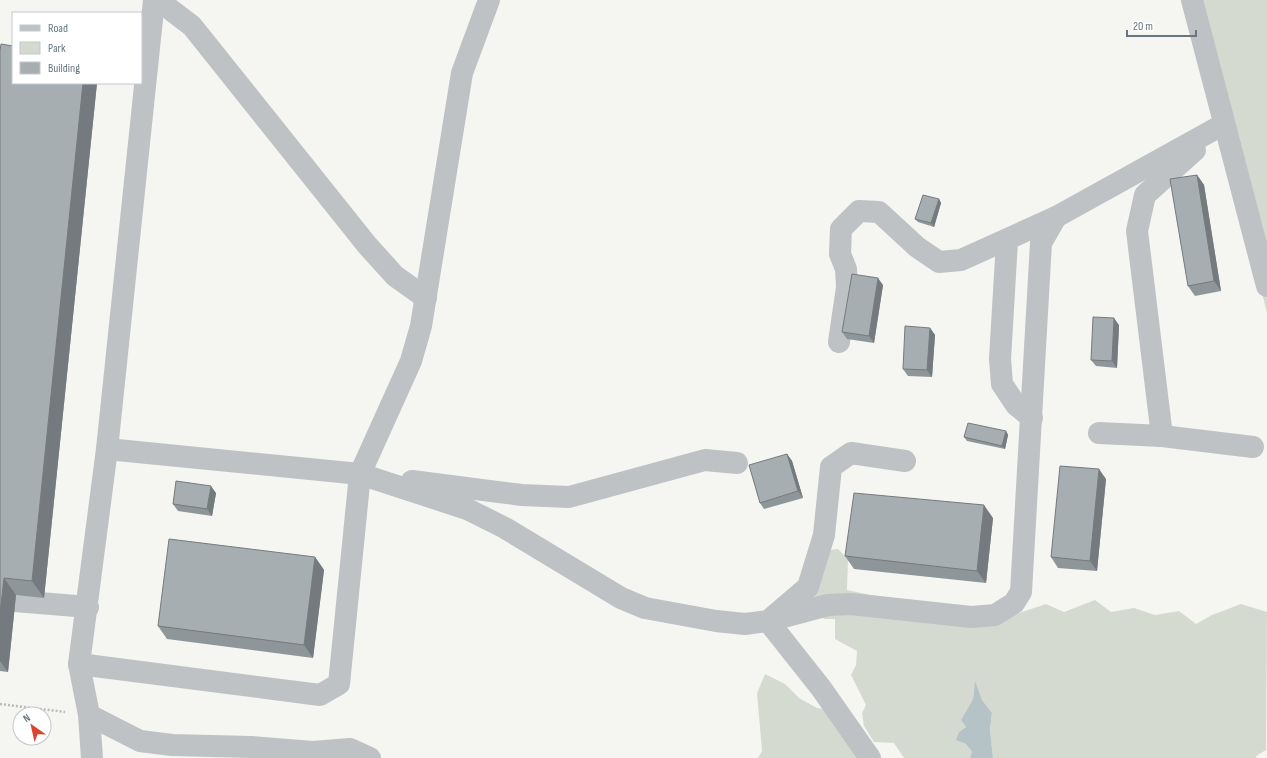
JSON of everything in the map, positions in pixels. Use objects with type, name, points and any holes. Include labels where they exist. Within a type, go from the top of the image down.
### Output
[{"type":"lane","points":[[92,758],[89,715],[79,664],[88,607],[107,449],[154,0]]},
{"type":"lane","points":[[158,0],[192,26],[367,245],[395,276],[426,298]]},
{"type":"lane","points":[[79,664],[320,695],[339,684],[360,474],[411,361],[421,326],[462,73],[489,0]]},
{"type":"lane","points":[[1192,0],[1267,286]]},
{"type":"lane","points":[[839,342],[847,287],[846,269],[840,254],[841,229],[858,210],[879,212],[917,247],[939,262],[961,260],[1056,217],[1224,124]]},
{"type":"lane","points":[[1162,436],[1137,232],[1145,195],[1224,124]]},
{"type":"lane","points":[[360,474],[467,509],[505,528],[622,598],[645,608],[716,621],[745,624],[768,621],[828,605],[851,604],[971,617],[995,615],[1014,603],[1021,592],[1041,243],[1056,217]]},
{"type":"lane","points":[[1007,240],[1000,359],[1002,384],[1016,405],[1032,418]]},
{"type":"lane","points":[[1099,433],[1162,436],[1252,447]]},
{"type":"lane","points":[[107,449],[360,474],[522,495],[569,497],[705,460],[737,463]]},
{"type":"lane","points":[[768,621],[808,587],[824,535],[832,467],[851,453],[905,461]]},
{"type":"lane","points":[[15,601],[88,607]]},
{"type":"lane","points":[[768,621],[821,688],[870,758]]},
{"type":"lane","points":[[89,715],[140,741],[172,745],[251,747],[313,752],[350,749],[370,758]]},
{"type":"path","points":[[0,704],[89,715]]},
{"type":"green space","points":[[1189,0],[1267,0],[1267,313]]},
{"type":"green space","points":[[838,549],[848,559],[847,590],[870,595],[1016,614],[1046,604],[1064,612],[1095,600],[1111,612],[1134,608],[1155,615],[1179,611],[1196,624],[1212,615],[1241,604],[1267,612],[1266,750],[1256,756],[1257,758],[993,758],[990,729],[992,713],[982,700],[975,682],[973,699],[961,720],[966,727],[959,732],[957,740],[966,744],[972,752],[970,758],[904,758],[894,743],[874,742],[864,726],[862,713],[866,705],[851,675],[856,665],[857,651],[835,639],[835,619],[824,619],[820,612],[808,602],[826,550]]},
{"type":"green space","points":[[765,674],[785,684],[799,698],[817,708],[830,710],[864,758],[758,758],[762,751],[757,693]]},
{"type":"shaded area","points":[[975,681],[982,700],[992,713],[990,729],[993,758],[970,758],[972,752],[966,744],[956,740],[959,732],[966,727],[961,720],[973,699]]},
{"type":"building","points":[[1,44],[12,46],[12,84],[83,84],[32,581],[4,578],[0,614]]},
{"type":"building","points":[[1197,175],[1214,281],[1188,286],[1170,179]]},
{"type":"building","points":[[923,195],[939,199],[931,223],[915,219]]},
{"type":"building","points":[[852,274],[878,278],[869,336],[842,332]]},
{"type":"building","points":[[1093,317],[1114,318],[1112,361],[1091,360]]},
{"type":"building","points":[[905,326],[930,328],[927,370],[903,369]]},
{"type":"building","points":[[968,423],[1006,431],[1002,446],[964,437]]},
{"type":"building","points":[[787,454],[798,491],[760,503],[749,465]]},
{"type":"building","points":[[1060,466],[1099,469],[1090,561],[1051,557]]},
{"type":"building","points":[[176,481],[211,486],[207,509],[173,504]]},
{"type":"building","points":[[854,493],[984,505],[977,571],[845,556]]},
{"type":"building","points":[[169,539],[315,557],[304,645],[158,626]]}]
